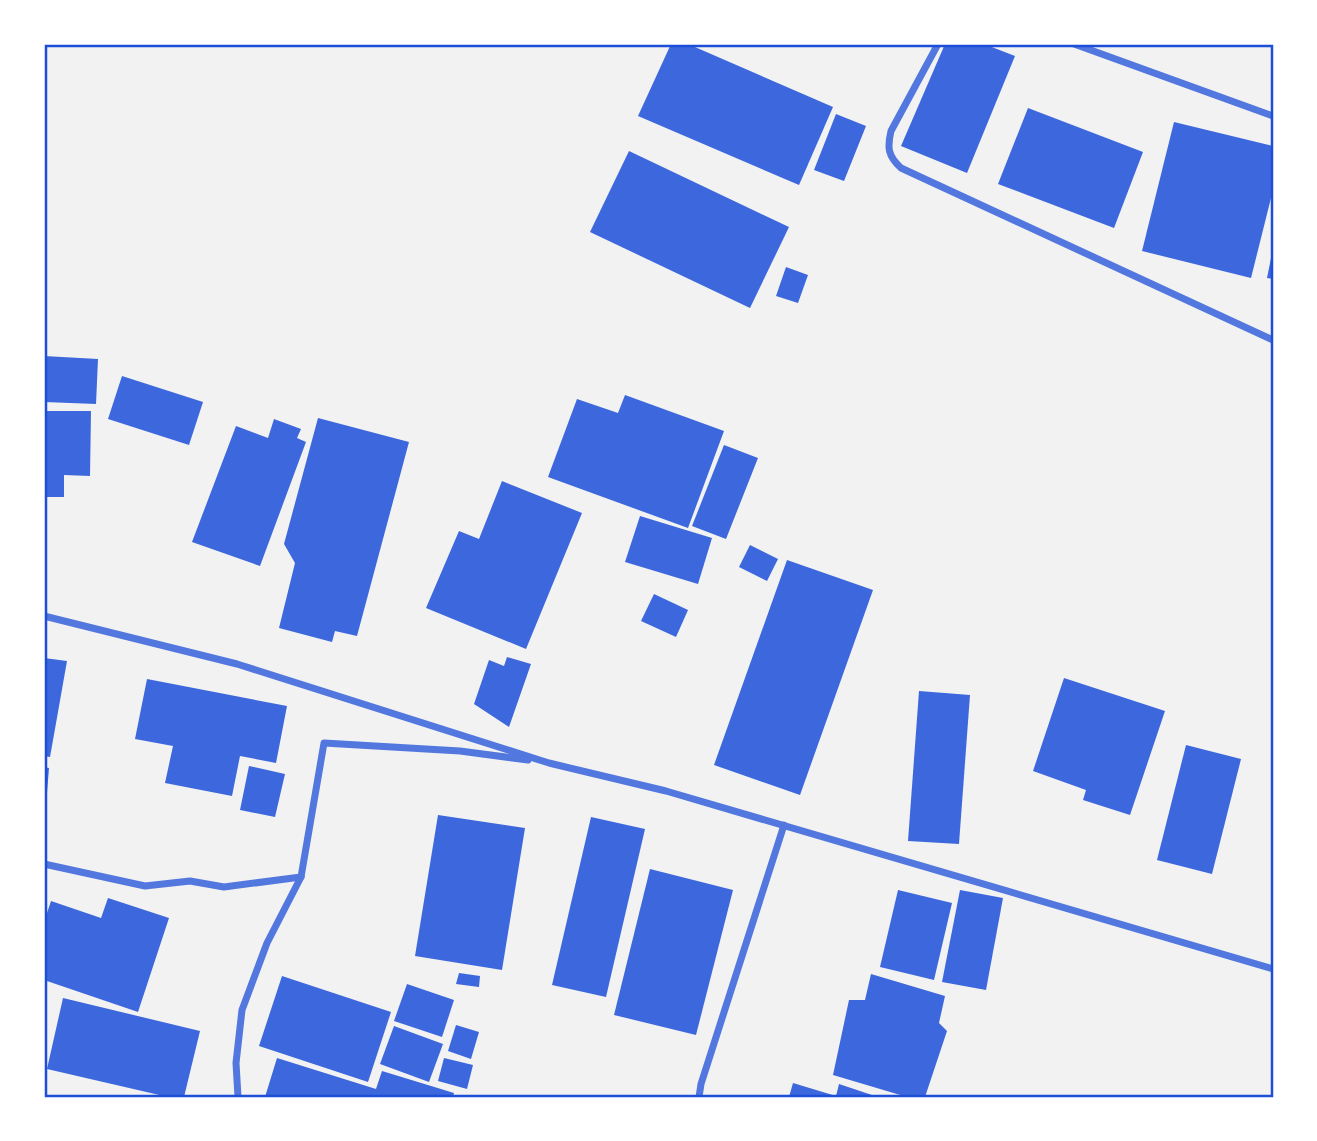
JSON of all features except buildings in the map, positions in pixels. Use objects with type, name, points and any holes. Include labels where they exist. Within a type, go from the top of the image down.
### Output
[{"type":"street","points":[[938,44],[891,131],[889,152],[891,159],[901,168],[1273,340]]},
{"type":"street","points":[[1074,44],[1273,116]]},
{"type":"street","points":[[44,616],[237,664],[550,763],[666,791],[1273,969]]},
{"type":"street","points":[[238,1097],[236,1063],[242,1010],[267,943],[301,877],[324,743],[460,751],[550,763]]},
{"type":"street","points":[[699,1097],[784,825]]},
{"type":"street","points":[[44,864],[145,886],[190,881],[223,887],[301,877]]}]
